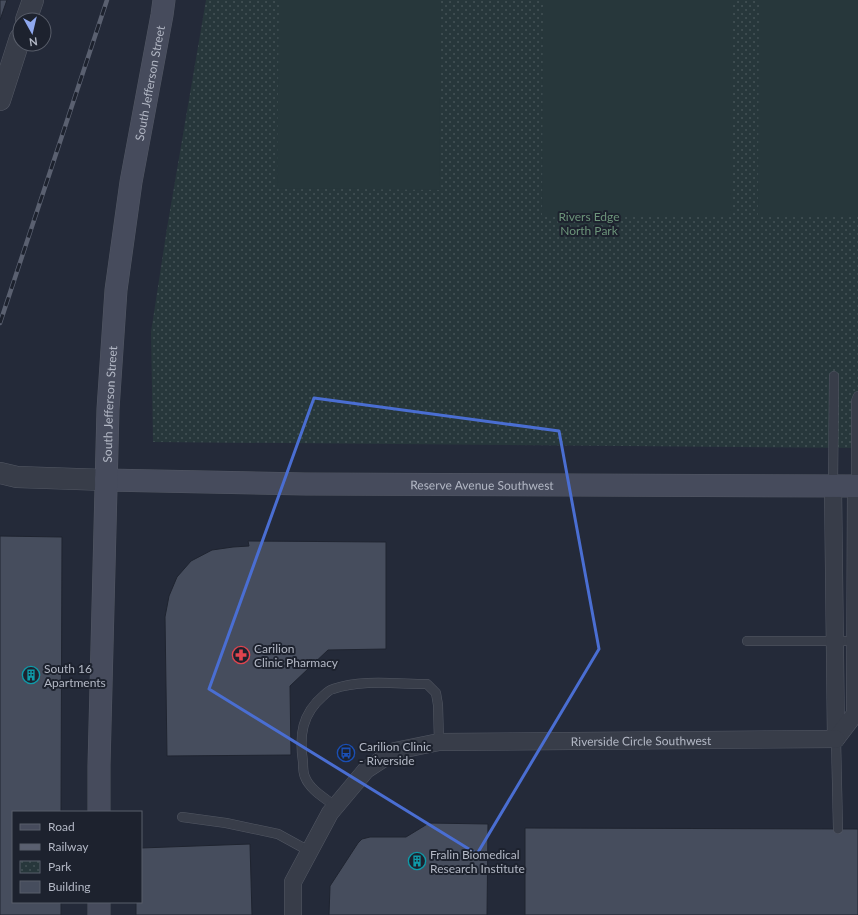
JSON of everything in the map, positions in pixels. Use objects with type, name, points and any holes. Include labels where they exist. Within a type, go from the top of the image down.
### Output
[{"type":"main road","name":"South Jefferson Street","points":[[99,811],[99,744],[108,409],[116,290],[131,182],[164,0]]},
{"type":"main road","name":"Reserve Avenue Southwest","points":[[106,480],[306,484],[857,486]]},
{"type":"main road","points":[[99,903],[99,915]]},
{"type":"street","points":[[29,12],[33,0]]},
{"type":"street","points":[[0,100],[15,52]]},
{"type":"street","points":[[0,473],[17,477],[106,480]]},
{"type":"street","points":[[833,486],[836,739]]},
{"type":"street","points":[[836,739],[855,714],[857,486]]},
{"type":"street","name":"Riverside Circle Southwest","points":[[293,915],[293,882],[330,812],[366,770],[395,751],[439,742],[836,739]]},
{"type":"lane","points":[[833,486],[834,376]]},
{"type":"lane","points":[[857,486],[856,401],[858,396]]},
{"type":"lane","points":[[748,641],[855,641]]},
{"type":"lane","points":[[335,806],[311,788],[304,776],[302,758],[302,733],[306,716],[316,702],[331,689],[349,684],[427,684],[436,693],[438,705],[439,742]]},
{"type":"lane","points":[[836,739],[838,829]]},
{"type":"lane","points":[[182,817],[226,822],[278,834],[310,851]]},
{"type":"highlighted area","points":[[314,398],[559,431],[599,649],[477,854],[209,689]]},
{"type":"green space","name":"Rivers Edge North Park","points":[[206,0],[858,0],[858,448],[153,442],[151,332],[167,228]]},
{"type":"green space","points":[[279,0],[441,0],[439,190],[277,188]]},
{"type":"green space","points":[[543,0],[732,0],[732,215],[542,215]]},
{"type":"green space","points":[[759,0],[858,0],[858,216],[758,216]]},
{"type":"building","points":[[0,0],[7,0],[0,20]]},
{"type":"building","name":"South 16 Apartments","points":[[0,536],[62,537],[61,811],[12,811],[12,903],[61,903],[61,915],[0,915]]},
{"type":"building","points":[[248,541],[386,542],[386,649],[328,650],[290,686],[291,755],[167,756],[165,617],[169,596],[177,577],[191,561],[212,550],[249,546]]},
{"type":"building","name":"Fralin Biomedical Research Institute","points":[[429,823],[488,824],[487,915],[329,915],[330,886],[362,839],[370,837],[406,837]]},
{"type":"building","points":[[525,828],[858,829],[858,915],[525,915]]},
{"type":"building","points":[[250,844],[252,915],[136,915],[136,903],[142,903],[142,848]]},
{"type":"railway","points":[[0,323],[107,0]]},
{"type":"place","name":"Carilion Clinic Pharmacy","points":[[241,655]]},
{"type":"place","name":"South 16 Apartments","points":[[31,675]]},
{"type":"place","name":"Carilion Clinic - Riverside","points":[[346,753]]},
{"type":"place","name":"Fralin Biomedical Research Institute","points":[[417,861]]}]
